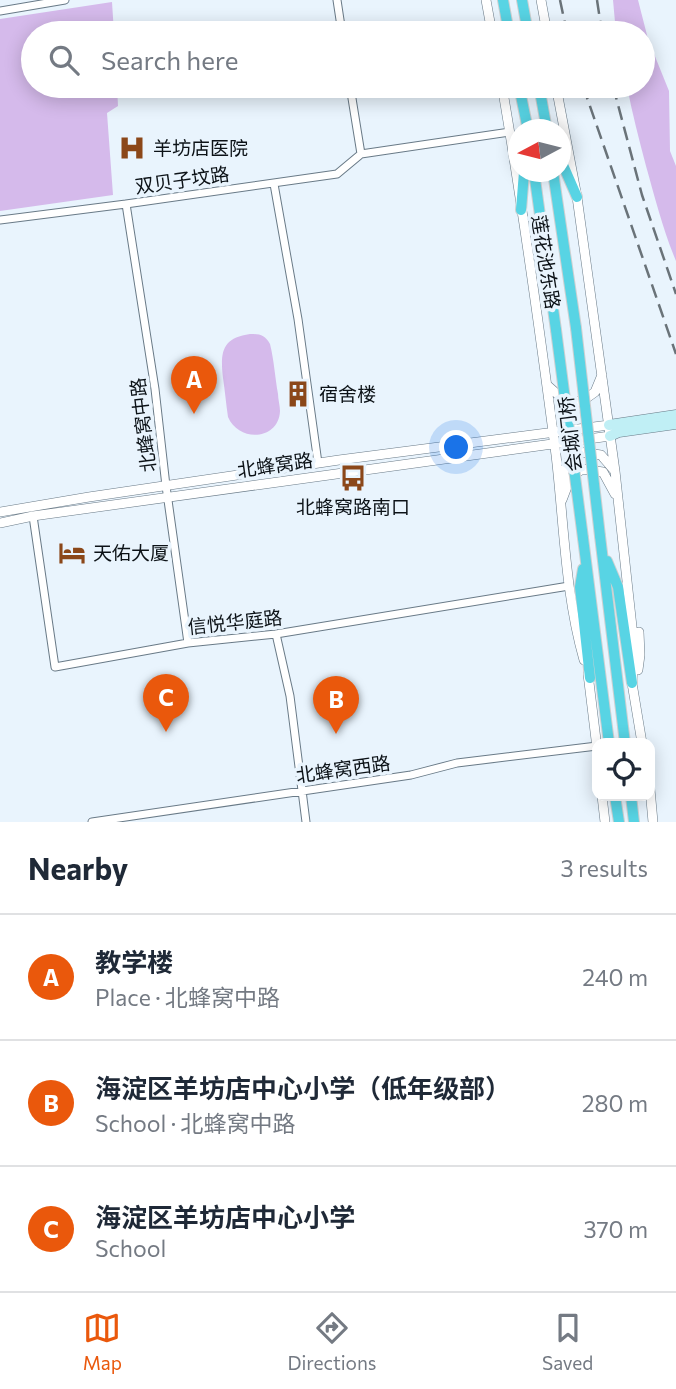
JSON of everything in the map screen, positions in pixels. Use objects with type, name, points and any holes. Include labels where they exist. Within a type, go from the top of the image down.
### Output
[{"type":"highway","points":[[503,0],[507,21]]},
{"type":"highway","points":[[522,0],[526,21]]},
{"type":"highway","points":[[521,98],[526,119]]},
{"type":"highway","points":[[541,98],[545,119]]},
{"type":"highway","points":[[521,209],[523,182]]},
{"type":"highway","name":"莲花池东路","points":[[535,182],[556,330]]},
{"type":"highway","name":"莲花池东路","points":[[554,182],[576,328]]},
{"type":"highway","points":[[571,182],[577,197]]},
{"type":"highway","name":"会城门桥","points":[[576,328],[601,542]]},
{"type":"highway","name":"会城门桥","points":[[556,330],[585,552]]},
{"type":"highway","points":[[601,542],[618,587],[632,683]]},
{"type":"highway","points":[[601,542],[624,738]]},
{"type":"highway","points":[[585,552],[580,587],[590,678]]},
{"type":"highway","points":[[585,552],[608,738]]},
{"type":"highway","points":[[616,801],[619,822]]},
{"type":"highway","points":[[632,801],[634,822]]},
{"type":"main road","points":[[610,430],[676,415]]},
{"type":"main road","points":[[610,430],[619,432],[676,424]]},
{"type":"street","points":[[0,11],[65,0]]},
{"type":"street","points":[[337,0],[340,21]]},
{"type":"street","points":[[486,0],[490,21]]},
{"type":"street","points":[[541,0],[545,21]]},
{"type":"street","points":[[352,98],[361,154],[508,132]]},
{"type":"street","name":"莲花池东路","points":[[504,98],[508,121]]},
{"type":"street","name":"莲花池东路","points":[[558,98],[577,197],[615,471]]},
{"type":"street","name":"双贝子坟路","points":[[0,220],[337,174],[361,154]]},
{"type":"street","name":"莲花池东路","points":[[517,182],[560,487]]},
{"type":"street","points":[[274,184],[298,318],[318,463]]},
{"type":"street","name":"北蜂窝中路","points":[[126,204],[155,389],[188,643]]},
{"type":"street","points":[[547,385],[564,400],[581,402],[595,392],[602,374]]},
{"type":"street","name":"北蜂窝路","points":[[0,512],[318,463],[553,433],[610,430]]},
{"type":"street","name":"北蜂窝路","points":[[0,523],[33,516],[554,444],[610,430]]},
{"type":"street","points":[[596,738],[590,678],[576,632],[569,586],[560,487],[568,462],[580,452],[601,455],[615,471],[634,645],[632,683],[639,738]]},
{"type":"street","points":[[561,502],[570,479],[582,469],[603,472],[618,498]]},
{"type":"street","name":"信悦华庭路","points":[[33,516],[55,667],[188,643],[276,634],[569,586]]},
{"type":"street","points":[[631,615],[637,623],[640,645],[637,677],[641,710]]},
{"type":"street","points":[[276,634],[290,696],[306,822]]},
{"type":"street","name":"北蜂窝西路","points":[[92,822],[411,775],[457,763],[592,748]]},
{"type":"street","points":[[603,801],[606,820]]},
{"type":"street","points":[[646,801],[649,821]]},
{"type":"street","points":[[649,821],[650,801]]},
{"type":"shaded area","points":[[613,0],[638,0],[643,21],[615,21]]},
{"type":"shaded area","points":[[112,2],[113,21],[21,21],[21,98],[118,98],[118,106],[107,113],[113,195],[0,211],[0,19]]},
{"type":"shaded area","points":[[655,56],[669,91],[670,151],[676,166],[676,261],[663,226],[630,98],[655,98]]},
{"type":"shaded area","points":[[250,334],[262,336],[270,344],[280,409],[278,421],[273,428],[258,435],[241,431],[228,417],[222,369],[223,354],[228,343]]},
{"type":"railway","points":[[560,0],[564,21]]},
{"type":"railway","points":[[597,0],[600,21]]},
{"type":"railway","points":[[587,98],[676,354]]},
{"type":"railway","points":[[616,98],[642,195],[676,294]]},
{"type":"place","name":"羊坊店医院","points":[[132,148]]},
{"type":"place","name":"宿舍楼","points":[[298,394]]},
{"type":"place","name":"教学楼","points":[[194,414]]},
{"type":"place","name":"北蜂窝路南口","points":[[353,478]]},
{"type":"place","name":"天佑大厦","points":[[72,553]]},
{"type":"place","name":"海淀区羊坊店中心小学","points":[[166,732]]},
{"type":"place","name":"海淀区羊坊店中心小学（低年级部）","points":[[336,734]]}]
